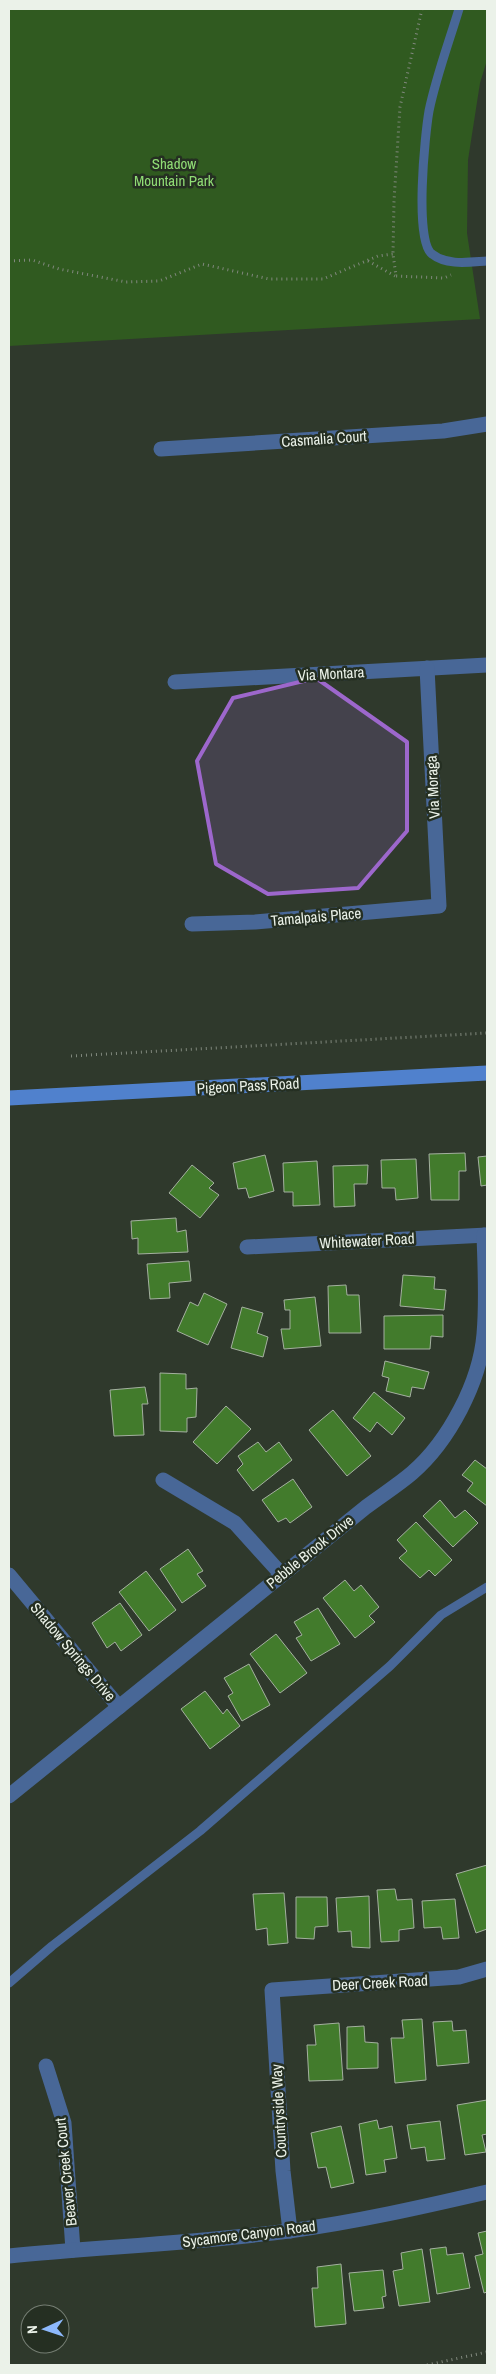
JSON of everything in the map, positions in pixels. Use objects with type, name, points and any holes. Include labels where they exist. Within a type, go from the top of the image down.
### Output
[{"type":"street","name":"Casmalia Court","points":[[160,449],[443,431],[487,424]]},
{"type":"street","name":"Via Montara","points":[[174,682],[487,665]]},
{"type":"street","name":"Via Moraga","points":[[426,668],[439,906]]},
{"type":"street","name":"Tamalpais Place","points":[[192,924],[256,922],[439,906]]},
{"type":"street","name":"Pigeon Pass Road","points":[[9,1098],[487,1073]]},
{"type":"street","name":"Whitewater Road","points":[[247,1247],[486,1235]]},
{"type":"street","name":"Pebble Brook Drive","points":[[9,1796],[366,1506],[412,1473],[443,1439],[464,1399],[480,1359],[485,1309],[486,1235]]},
{"type":"street","points":[[163,1480],[235,1523],[282,1575]]},
{"type":"street","name":"Shadow Springs Drive","points":[[9,1575],[119,1706]]},
{"type":"street","name":"Deer Creek Road","points":[[272,1990],[459,1977],[487,1970]]},
{"type":"street","name":"Countryside Way","points":[[272,1990],[283,2171],[290,2231]]},
{"type":"street","name":"Beaver Creek Court","points":[[46,2066],[64,2123],[74,2250]]},
{"type":"street","name":"Sycamore Canyon Road","points":[[9,2256],[193,2242],[290,2231],[420,2208],[487,2192]]},
{"type":"lane","points":[[459,9],[429,112],[422,192],[423,232],[426,245],[431,254],[453,262],[487,261]]},
{"type":"lane","points":[[9,1983],[52,1946],[200,1831],[390,1666],[440,1615],[487,1587]]},
{"type":"path","points":[[396,276],[393,254],[400,107],[422,9]]},
{"type":"path","points":[[9,261],[32,260],[60,269],[126,282],[159,281],[202,264],[269,279],[324,279],[378,256],[393,254]]},
{"type":"path","points":[[367,261],[396,276],[444,278],[460,272]]},
{"type":"path","points":[[71,1056],[487,1033]]},
{"type":"path","points":[[428,2365],[487,2352]]},
{"type":"highlighted area","points":[[316,678],[407,742],[407,831],[358,888],[268,894],[216,864],[197,761],[233,698]]},
{"type":"green space","name":"Shadow Mountain Park","points":[[9,9],[487,9],[487,60],[480,83],[468,160],[467,233],[480,319],[9,346]]},
{"type":"building","points":[[465,1153],[466,1171],[459,1171],[459,1200],[431,1200],[429,1154]]},
{"type":"building","points":[[265,1155],[274,1191],[249,1198],[246,1188],[238,1189],[233,1163]]},
{"type":"building","points":[[487,1156],[487,1185],[481,1186],[478,1157]]},
{"type":"building","points":[[416,1159],[418,1198],[396,1200],[395,1188],[382,1188],[381,1160]]},
{"type":"building","points":[[317,1161],[320,1205],[293,1206],[293,1192],[284,1192],[283,1163]]},
{"type":"building","points":[[192,1165],[214,1183],[209,1188],[219,1195],[200,1218],[169,1193]]},
{"type":"building","points":[[368,1165],[367,1184],[354,1184],[355,1206],[334,1207],[333,1166]]},
{"type":"building","points":[[176,1218],[177,1232],[186,1230],[188,1252],[138,1254],[138,1238],[132,1239],[131,1221]]},
{"type":"building","points":[[189,1261],[191,1281],[169,1283],[170,1298],[150,1299],[147,1264]]},
{"type":"building","points":[[403,1275],[435,1277],[434,1289],[446,1290],[444,1310],[400,1306]]},
{"type":"building","points":[[346,1285],[347,1295],[359,1295],[361,1333],[329,1333],[328,1286]]},
{"type":"building","points":[[204,1293],[227,1304],[208,1345],[177,1331],[190,1302],[198,1306]]},
{"type":"building","points":[[315,1297],[321,1346],[284,1349],[281,1329],[290,1329],[290,1310],[285,1310],[284,1300]]},
{"type":"building","points":[[242,1307],[263,1313],[257,1333],[268,1337],[263,1357],[231,1348]]},
{"type":"building","points":[[443,1315],[443,1337],[431,1336],[430,1349],[384,1349],[384,1316]]},
{"type":"building","points":[[385,1361],[429,1372],[424,1389],[412,1387],[410,1397],[386,1391],[389,1378],[382,1376]]},
{"type":"building","points":[[160,1373],[186,1374],[186,1389],[197,1388],[196,1417],[187,1418],[187,1432],[160,1431]]},
{"type":"building","points":[[145,1387],[148,1404],[142,1404],[144,1435],[114,1436],[110,1390]]},
{"type":"building","points":[[374,1392],[405,1418],[392,1435],[377,1422],[370,1432],[353,1418]]},
{"type":"building","points":[[226,1406],[251,1429],[217,1464],[193,1442]]},
{"type":"building","points":[[333,1410],[371,1456],[347,1476],[309,1430]]},
{"type":"building","points":[[258,1442],[266,1452],[279,1442],[292,1460],[253,1491],[237,1470],[243,1464],[238,1456]]},
{"type":"building","points":[[475,1460],[487,1469],[487,1506],[467,1491],[473,1483],[462,1475]]},
{"type":"building","points":[[293,1479],[312,1507],[290,1523],[286,1518],[278,1522],[262,1500]]},
{"type":"building","points":[[440,1500],[455,1518],[465,1510],[478,1523],[453,1547],[423,1516]]},
{"type":"building","points":[[416,1522],[452,1560],[435,1576],[429,1570],[420,1578],[399,1558],[407,1551],[397,1540]]},
{"type":"building","points":[[188,1549],[203,1571],[197,1574],[206,1586],[182,1603],[160,1569]]},
{"type":"building","points":[[146,1571],[176,1610],[149,1631],[119,1592]]},
{"type":"building","points":[[345,1580],[354,1591],[361,1585],[379,1607],[369,1616],[375,1622],[355,1638],[323,1598]]},
{"type":"building","points":[[120,1603],[142,1635],[121,1651],[115,1642],[107,1648],[92,1623]]},
{"type":"building","points":[[318,1608],[340,1644],[311,1661],[296,1638],[302,1635],[294,1622]]},
{"type":"building","points":[[276,1634],[307,1673],[280,1693],[250,1654]]},
{"type":"building","points":[[249,1664],[270,1705],[242,1721],[228,1696],[233,1693],[224,1678]]},
{"type":"building","points":[[205,1691],[223,1714],[227,1709],[240,1726],[210,1749],[181,1709]]},
{"type":"building","points":[[487,1865],[487,1929],[476,1933],[456,1874]]},
{"type":"building","points":[[395,1889],[397,1900],[412,1899],[414,1928],[399,1930],[399,1941],[381,1942],[377,1890]]},
{"type":"building","points":[[284,1893],[288,1943],[268,1945],[267,1928],[256,1930],[253,1894]]},
{"type":"building","points":[[369,1896],[370,1948],[352,1947],[351,1931],[338,1932],[336,1898]]},
{"type":"building","points":[[296,1897],[327,1897],[328,1926],[315,1927],[314,1939],[296,1938]]},
{"type":"building","points":[[455,1899],[459,1938],[443,1939],[441,1927],[424,1928],[422,1901]]},
{"type":"building","points":[[422,2019],[426,2080],[395,2083],[391,2038],[404,2038],[402,2020]]},
{"type":"building","points":[[452,2021],[453,2031],[466,2030],[469,2063],[437,2066],[433,2022]]},
{"type":"building","points":[[339,2023],[343,2080],[309,2081],[307,2045],[316,2045],[314,2025]]},
{"type":"building","points":[[364,2026],[365,2042],[378,2043],[378,2068],[347,2069],[347,2027]]},
{"type":"building","points":[[487,2100],[487,2134],[482,2135],[486,2152],[465,2155],[457,2105]]},
{"type":"building","points":[[377,2120],[379,2129],[392,2126],[397,2158],[384,2160],[386,2172],[366,2175],[359,2124]]},
{"type":"building","points":[[440,2121],[445,2159],[427,2161],[425,2147],[411,2149],[407,2125]]},
{"type":"building","points":[[341,2126],[354,2183],[331,2188],[326,2167],[318,2168],[311,2133]]},
{"type":"building","points":[[487,2231],[487,2292],[484,2293],[475,2256],[483,2254],[478,2233]]},
{"type":"building","points":[[446,2247],[447,2255],[463,2253],[470,2288],[437,2294],[430,2249]]},
{"type":"building","points":[[422,2249],[430,2302],[399,2306],[393,2271],[403,2269],[401,2253]]},
{"type":"building","points":[[341,2264],[346,2324],[315,2327],[312,2288],[318,2288],[317,2267]]},
{"type":"building","points":[[383,2270],[386,2296],[382,2297],[384,2308],[354,2311],[349,2273]]}]
